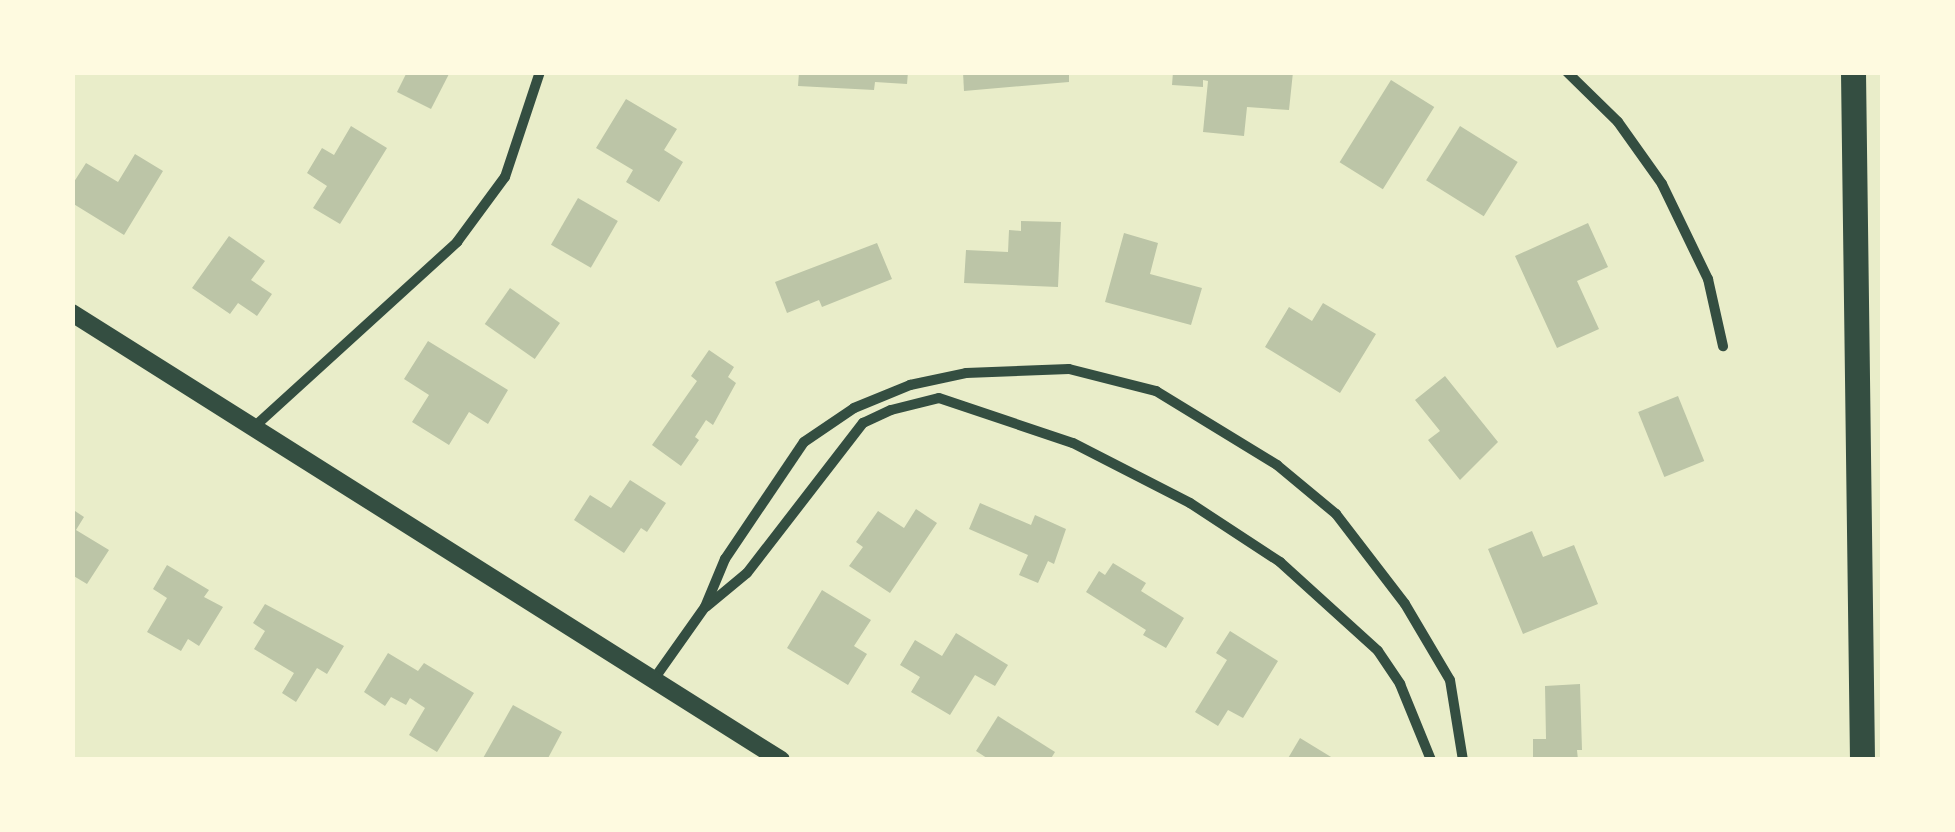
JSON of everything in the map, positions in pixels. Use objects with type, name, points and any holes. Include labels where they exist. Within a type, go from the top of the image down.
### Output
[{"type":"highway","points":[[1853,72],[1862,760]]},
{"type":"street","points":[[254,427],[457,242],[505,177],[540,72]]},
{"type":"street","points":[[1566,72],[1618,122],[1662,184],[1708,279],[1723,346]]},
{"type":"street","points":[[72,314],[781,760]]},
{"type":"street","points":[[654,679],[705,607],[725,559],[804,442],[854,408],[910,385],[966,372],[1069,369],[1156,391],[1278,466],[1336,514],[1405,604],[1450,680],[1463,760]]},
{"type":"street","points":[[705,607],[746,574],[863,424],[891,410],[939,398],[1074,442],[1190,503],[1280,562],[1378,652],[1400,684],[1431,760]]},
{"type":"building","points":[[407,72],[450,72],[431,109],[397,92]]},
{"type":"building","points":[[799,72],[908,72],[907,84],[875,82],[874,90],[798,86]]},
{"type":"building","points":[[963,72],[1069,72],[1069,82],[964,91]]},
{"type":"building","points":[[1173,72],[1293,72],[1289,110],[1247,107],[1244,136],[1203,132],[1208,81],[1203,80],[1203,87],[1172,85]]},
{"type":"building","points":[[1391,80],[1434,107],[1383,189],[1340,162]]},
{"type":"building","points":[[626,99],[677,129],[664,150],[683,162],[659,202],[626,182],[633,170],[596,148]]},
{"type":"building","points":[[351,126],[387,148],[340,224],[313,208],[327,186],[307,173],[322,148],[334,155]]},
{"type":"building","points":[[1460,126],[1518,162],[1484,216],[1426,180]]},
{"type":"building","points":[[135,154],[163,171],[124,235],[72,203],[72,185],[86,163],[118,182]]},
{"type":"building","points":[[578,198],[618,221],[591,268],[551,245]]},
{"type":"building","points":[[1021,221],[1061,222],[1058,287],[964,283],[966,250],[1008,252],[1009,230],[1021,231]]},
{"type":"building","points":[[1588,223],[1608,267],[1577,281],[1599,329],[1557,348],[1515,256]]},
{"type":"building","points":[[1124,233],[1158,243],[1150,274],[1202,288],[1191,325],[1105,302]]},
{"type":"building","points":[[229,236],[265,261],[251,280],[272,294],[257,316],[238,303],[230,314],[192,288]]},
{"type":"building","points":[[877,243],[892,279],[822,307],[819,300],[787,313],[775,282]]},
{"type":"building","points":[[510,288],[560,323],[535,359],[485,324]]},
{"type":"building","points":[[1323,303],[1376,334],[1340,393],[1265,347],[1289,307],[1312,321]]},
{"type":"building","points":[[428,341],[508,390],[488,424],[469,412],[449,445],[412,422],[429,395],[404,379]]},
{"type":"building","points":[[709,350],[734,367],[728,377],[736,383],[713,425],[706,420],[695,437],[699,440],[681,466],[652,445],[697,381],[691,376]]},
{"type":"building","points":[[1445,376],[1498,442],[1460,480],[1428,440],[1440,431],[1415,400]]},
{"type":"building","points":[[1678,396],[1704,461],[1664,477],[1638,412]]},
{"type":"building","points":[[630,480],[666,503],[647,532],[641,528],[624,553],[574,520],[590,495],[611,508]]},
{"type":"building","points":[[980,503],[1031,525],[1035,515],[1066,529],[1054,564],[1048,561],[1038,583],[1019,575],[1028,555],[969,529]]},
{"type":"building","points":[[72,509],[84,517],[76,530],[109,550],[87,584],[72,575]]},
{"type":"building","points":[[916,509],[937,523],[890,593],[849,566],[863,547],[856,542],[878,511],[904,528]]},
{"type":"building","points":[[1532,531],[1543,557],[1574,545],[1598,604],[1523,634],[1488,549]]},
{"type":"building","points":[[1113,563],[1146,583],[1141,591],[1184,618],[1166,648],[1143,635],[1146,630],[1086,592],[1099,571],[1105,575]]},
{"type":"building","points":[[167,565],[209,590],[204,597],[223,607],[199,646],[188,639],[181,651],[147,632],[167,598],[153,589]]},
{"type":"building","points":[[822,590],[871,620],[854,646],[867,654],[848,685],[787,648]]},
{"type":"building","points":[[265,604],[344,646],[327,674],[317,668],[296,702],[282,693],[294,673],[254,649],[265,631],[253,623]]},
{"type":"building","points":[[1230,631],[1278,661],[1243,718],[1228,710],[1218,726],[1195,712],[1227,660],[1216,653]]},
{"type":"building","points":[[956,633],[1008,665],[995,686],[975,675],[950,715],[911,692],[920,677],[900,665],[915,640],[942,656]]},
{"type":"building","points":[[388,653],[418,671],[424,663],[474,693],[437,752],[409,735],[425,708],[410,698],[406,705],[391,697],[385,706],[364,692]]},
{"type":"building","points":[[1580,684],[1582,750],[1577,750],[1578,760],[1533,760],[1533,739],[1546,739],[1545,686]]},
{"type":"building","points":[[513,705],[562,732],[547,760],[482,760]]},
{"type":"building","points":[[998,716],[1055,752],[1050,760],[990,760],[976,751]]},
{"type":"building","points":[[1300,738],[1336,760],[1287,760]]}]
